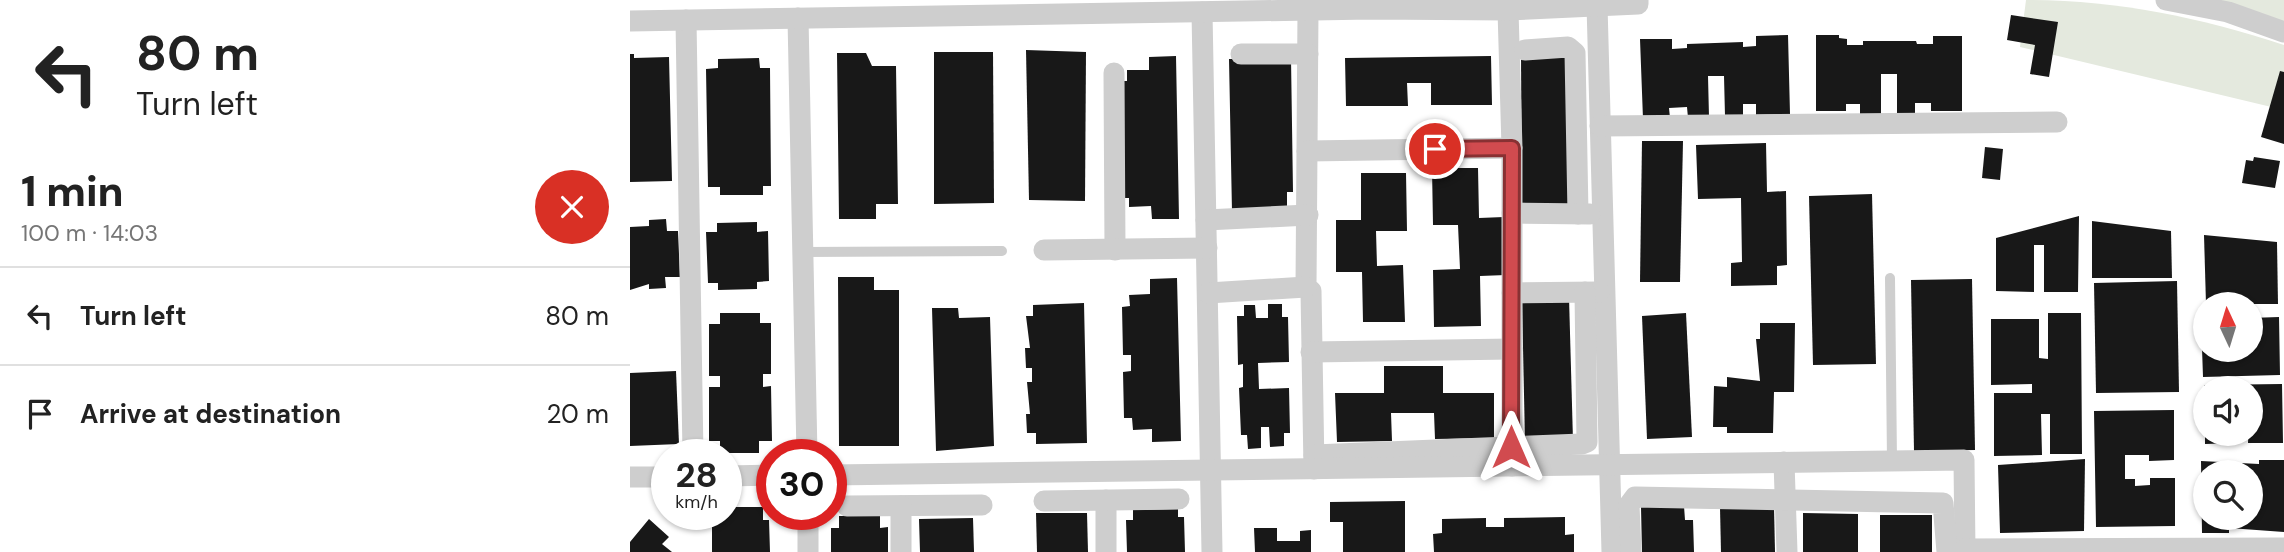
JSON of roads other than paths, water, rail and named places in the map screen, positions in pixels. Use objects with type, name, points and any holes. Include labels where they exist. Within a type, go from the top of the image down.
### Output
[{"type":"street","points":[[630,21],[1121,7],[1202,12],[1308,10],[1371,4],[1508,10],[1594,3],[1638,4],[1638,0]]},
{"type":"street","points":[[2166,0],[2228,12],[2284,33]]},
{"type":"street","points":[[1511,456],[1587,442],[1602,215],[1594,3]]},
{"type":"street","points":[[1306,287],[1308,10]]},
{"type":"street","points":[[1508,10],[1512,148],[1511,456]]},
{"type":"street","points":[[1202,12],[1212,552]]},
{"type":"street","points":[[798,18],[807,439]]},
{"type":"street","points":[[686,20],[693,439]]},
{"type":"street","points":[[1525,50],[1568,47],[1575,53],[1578,214]]},
{"type":"street","points":[[1241,54],[1308,54]]},
{"type":"street","points":[[1114,73],[1115,250]]},
{"type":"street","points":[[1600,125],[2057,122]]},
{"type":"street","points":[[1307,150],[1512,148]]},
{"type":"street","points":[[1512,213],[1602,215]]},
{"type":"street","points":[[1206,220],[1308,215]]},
{"type":"street","points":[[1044,250],[1207,248]]},
{"type":"street","points":[[1208,293],[1306,287],[1311,291],[1314,462]]},
{"type":"street","points":[[1512,293],[1595,292]]},
{"type":"street","points":[[1595,292],[1609,464],[1612,552]]},
{"type":"street","points":[[1311,352],[1511,349]]},
{"type":"street","points":[[847,474],[1211,470],[1314,462],[1511,456],[1609,464],[1964,460],[1959,551]]},
{"type":"street","points":[[1784,462],[1787,552]]},
{"type":"street","points":[[630,477],[651,477]]},
{"type":"street","points":[[1632,552],[1629,505],[1635,497],[1943,503],[1959,551]]},
{"type":"street","points":[[1044,501],[1179,499]]},
{"type":"street","points":[[1106,500],[1106,552]]},
{"type":"street","points":[[847,506],[982,505]]},
{"type":"street","points":[[901,506],[901,552]]},
{"type":"street","points":[[807,530],[808,552]]},
{"type":"street","points":[[1959,551],[2284,548]]},
{"type":"lane","points":[[803,252],[1002,251]]},
{"type":"lane","points":[[1890,278],[1892,461]]}]
